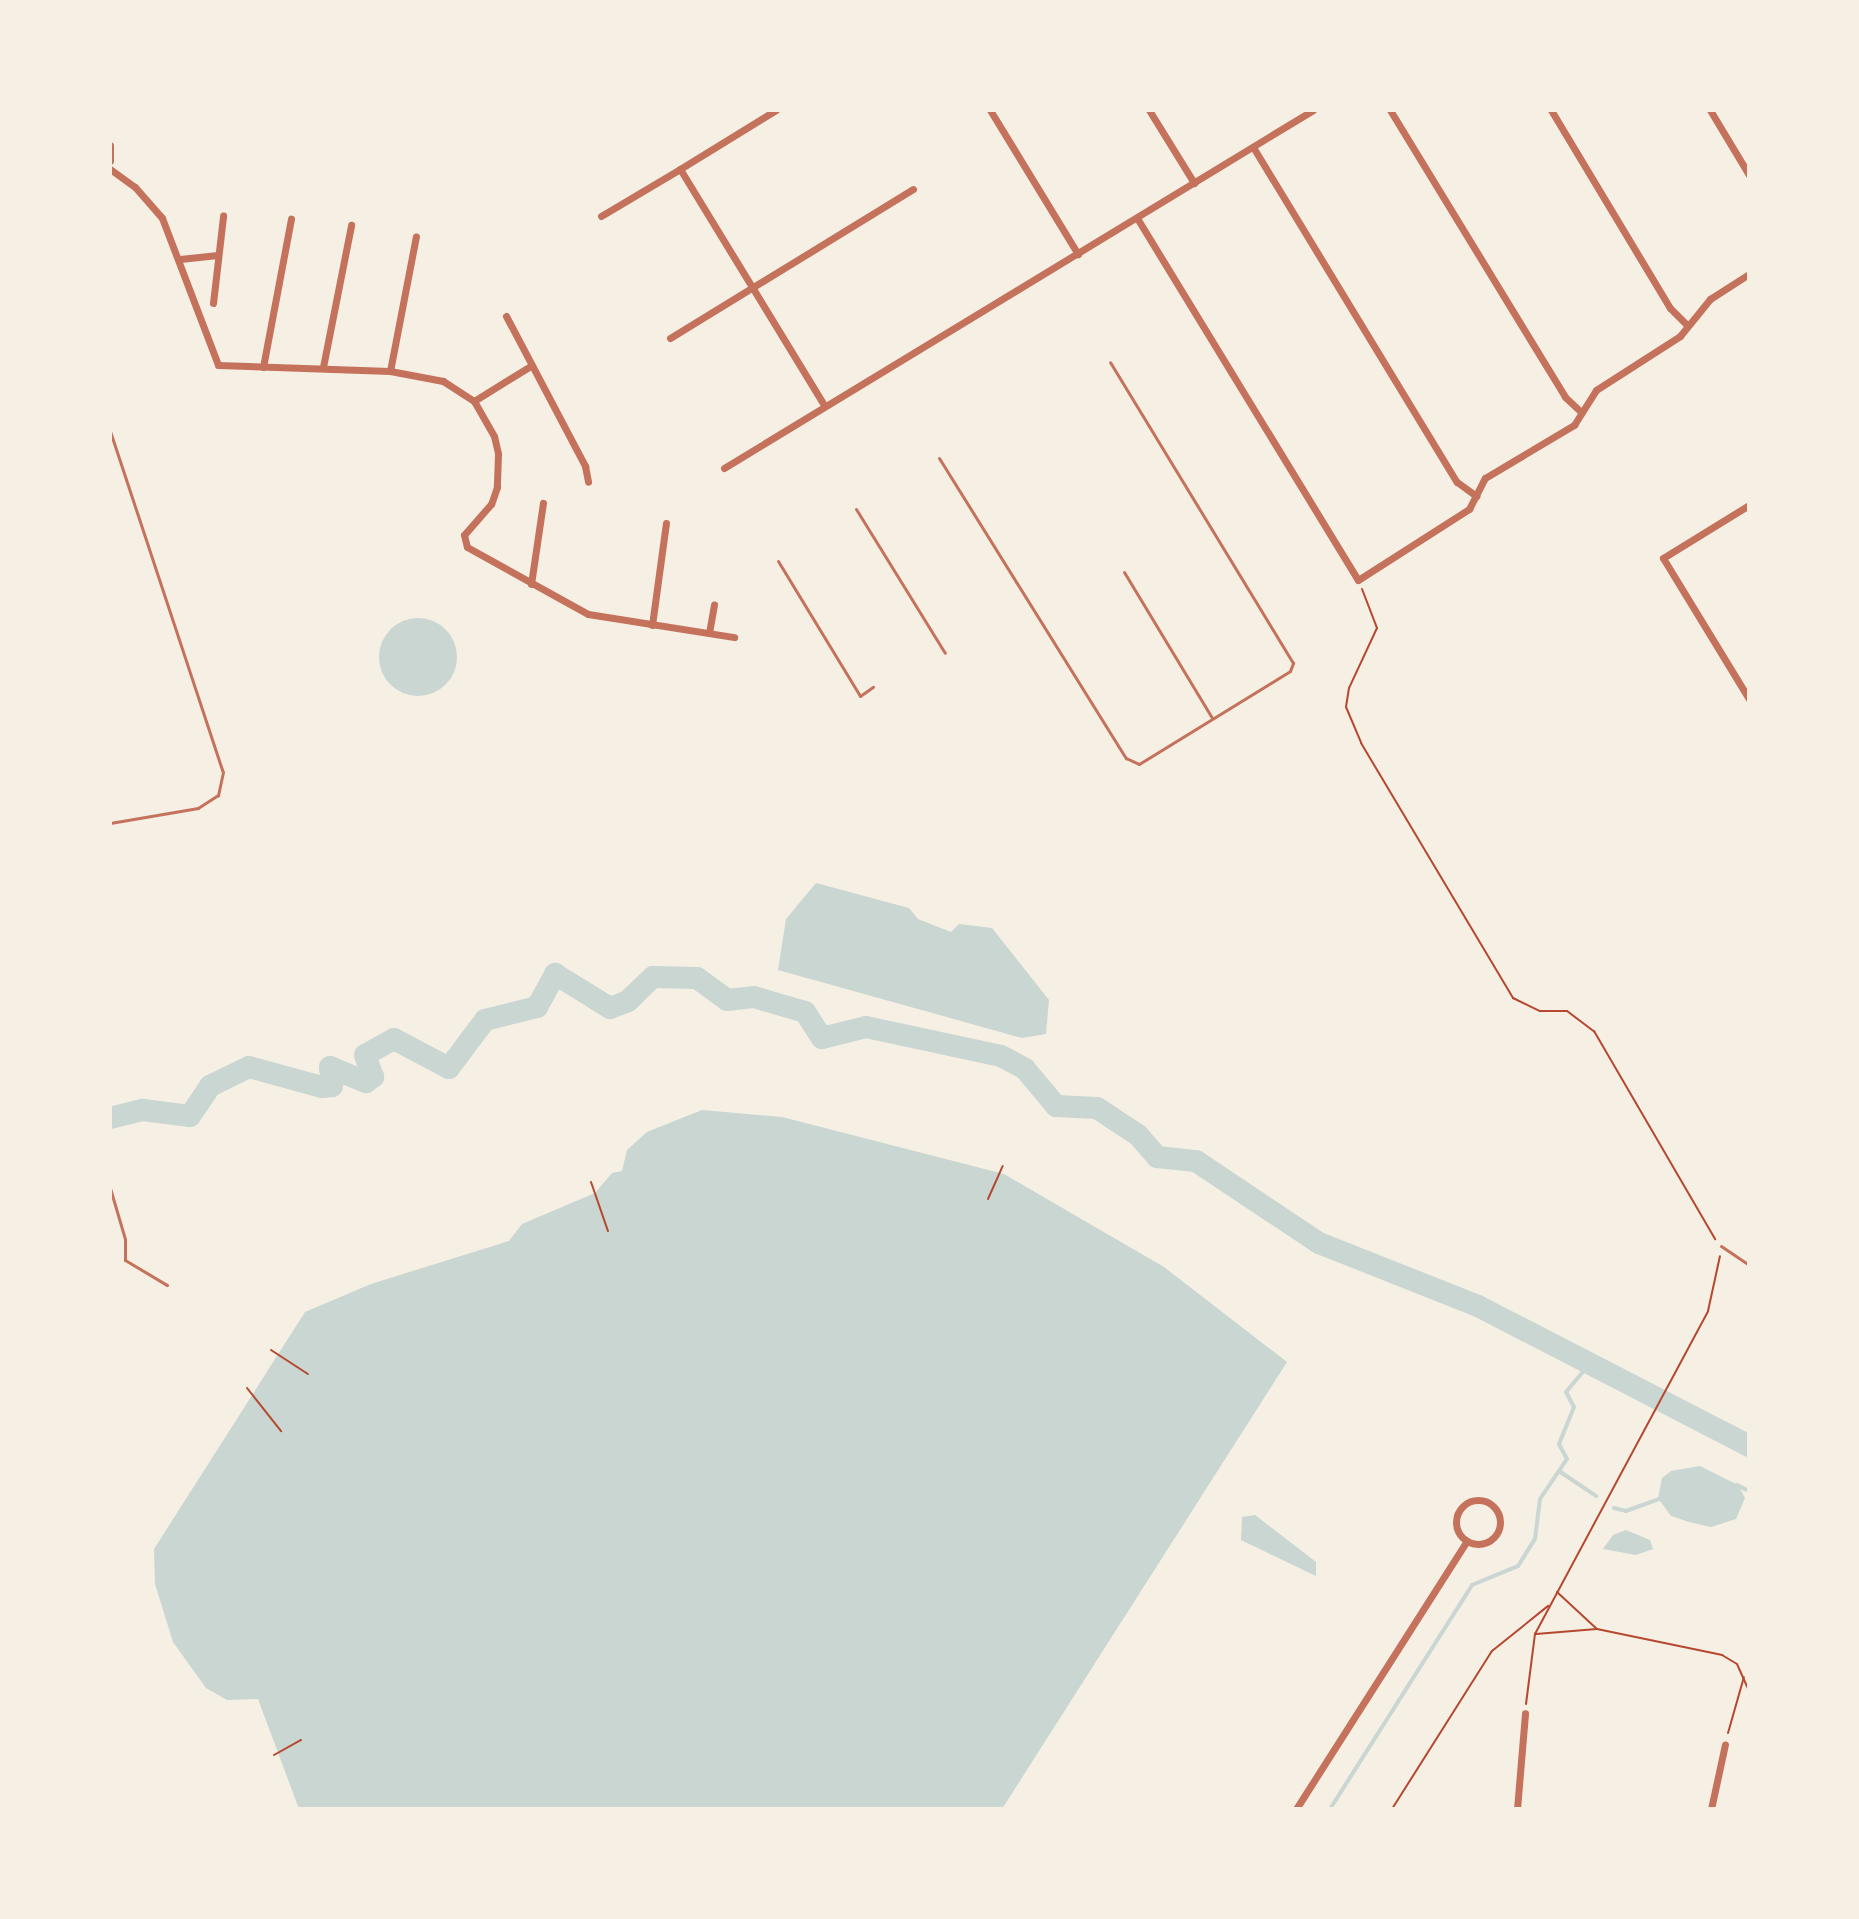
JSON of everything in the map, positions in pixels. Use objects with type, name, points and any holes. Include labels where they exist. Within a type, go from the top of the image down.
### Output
[{"type":"street","points":[[601,216],[776,110]]},
{"type":"street","points":[[990,110],[1078,254]]},
{"type":"street","points":[[1149,110],[1194,183]]},
{"type":"street","points":[[1390,110],[1565,397],[1581,412]]},
{"type":"street","points":[[1551,110],[1670,308],[1687,325]]},
{"type":"street","points":[[1710,110],[1749,175]]},
{"type":"street","points":[[724,468],[1311,111]]},
{"type":"street","points":[[110,146],[110,161]]},
{"type":"street","points":[[1253,147],[1457,482],[1476,496]]},
{"type":"street","points":[[110,169],[135,187],[162,218],[218,365],[390,371],[443,381],[474,401],[494,436],[498,478],[491,504],[463,541],[475,554],[588,614],[734,637]]},
{"type":"street","points":[[680,169],[824,405]]},
{"type":"street","points":[[670,338],[913,189]]},
{"type":"street","points":[[213,303],[223,216]]},
{"type":"street","points":[[1137,218],[1358,580],[1469,509],[1485,478],[1574,425],[1596,390],[1680,336],[1710,299],[1749,274]]},
{"type":"street","points":[[263,367],[291,219]]},
{"type":"street","points":[[323,367],[351,225]]},
{"type":"street","points":[[390,371],[416,236]]},
{"type":"street","points":[[180,259],[218,255]]},
{"type":"street","points":[[506,316],[585,466],[588,482]]},
{"type":"street","points":[[474,401],[532,365]]},
{"type":"street","points":[[531,584],[543,503]]},
{"type":"street","points":[[1749,505],[1663,558],[1749,699]]},
{"type":"street","points":[[652,625],[666,523]]},
{"type":"street","points":[[709,633],[714,604]]},
{"type":"street","points":[[1470,1501],[1488,1502],[1499,1515],[1497,1534],[1486,1543],[1467,1541],[1456,1526],[1457,1514],[1470,1501]]},
{"type":"street","points":[[1296,1809],[1467,1541]]},
{"type":"street","points":[[1517,1809],[1525,1713]]},
{"type":"street","points":[[1711,1809],[1725,1744]]},
{"type":"lane","points":[[939,458],[1126,758],[1139,764],[1290,671],[1290,653],[1110,362]]},
{"type":"lane","points":[[110,431],[223,772],[218,795],[198,808],[110,823]]},
{"type":"lane","points":[[856,509],[945,653]]},
{"type":"lane","points":[[778,561],[860,696],[873,687]]},
{"type":"lane","points":[[1124,572],[1212,718]]},
{"type":"lane","points":[[110,1188],[125,1239],[125,1260],[167,1285]]},
{"type":"lane","points":[[1721,1246],[1749,1265]]},
{"type":"path","points":[[1358,580],[1377,628],[1349,688],[1346,707],[1361,743],[1513,998],[1540,1011],[1567,1011],[1594,1031],[1721,1246],[1708,1311],[1535,1634],[1525,1713]]},
{"type":"path","points":[[988,1199],[1003,1166]]},
{"type":"path","points":[[591,1182],[608,1231]]},
{"type":"path","points":[[271,1350],[308,1374]]},
{"type":"path","points":[[247,1388],[281,1431]]},
{"type":"path","points":[[1557,1592],[1597,1629]]},
{"type":"path","points":[[1392,1809],[1492,1651],[1548,1606]]},
{"type":"path","points":[[1535,1634],[1597,1629],[1722,1655],[1744,1676],[1749,1691]]},
{"type":"path","points":[[1725,1744],[1744,1676]]},
{"type":"path","points":[[274,1755],[301,1740]]},
{"type":"shaded area","points":[[418,618],[433,621],[450,635],[457,657],[454,672],[440,689],[418,696],[403,693],[386,679],[379,657],[382,642],[396,625]]},
{"type":"shaded area","points":[[816,883],[909,908],[918,919],[951,932],[959,924],[992,928],[1049,1000],[1046,1034],[1022,1038],[778,970],[786,919]]},
{"type":"shaded area","points":[[702,1110],[782,1117],[1004,1174],[1164,1267],[1287,1362],[1002,1809],[299,1809],[258,1699],[227,1700],[206,1688],[173,1642],[155,1584],[154,1549],[305,1312],[371,1284],[509,1241],[522,1224],[595,1193],[612,1173],[622,1171],[627,1150],[647,1132]]},
{"type":"shaded area","points":[[1700,1466],[1738,1485],[1745,1498],[1736,1519],[1711,1527],[1689,1522],[1671,1516],[1658,1498],[1662,1478],[1671,1471]]},
{"type":"shaded area","points":[[1255,1515],[1316,1562],[1316,1576],[1241,1540],[1242,1517]]},
{"type":"shaded area","points":[[1626,1530],[1650,1540],[1653,1549],[1636,1555],[1603,1549],[1613,1535]]},
{"type":"waterway","points":[[110,1118],[143,1110],[190,1116],[210,1086],[249,1067],[322,1087],[332,1086],[330,1067],[366,1082],[373,1077],[365,1055],[394,1039],[449,1068],[485,1020],[537,1007],[555,974],[610,1008],[628,1001],[653,977],[697,978],[727,1000],[754,997],[805,1012],[822,1038],[866,1027],[1001,1056],[1025,1069],[1056,1106],[1097,1108],[1138,1135],[1157,1157],[1196,1161],[1319,1243],[1478,1306],[1749,1446]]},
{"type":"waterway","points":[[1330,1809],[1472,1585],[1518,1566],[1535,1539],[1540,1499],[1567,1459],[1559,1444],[1574,1407],[1566,1392],[1588,1366]]},
{"type":"waterway","points":[[1559,1471],[1596,1496]]},
{"type":"waterway","points":[[1737,1485],[1749,1491]]},
{"type":"waterway","points":[[1614,1508],[1626,1511],[1661,1498]]}]
